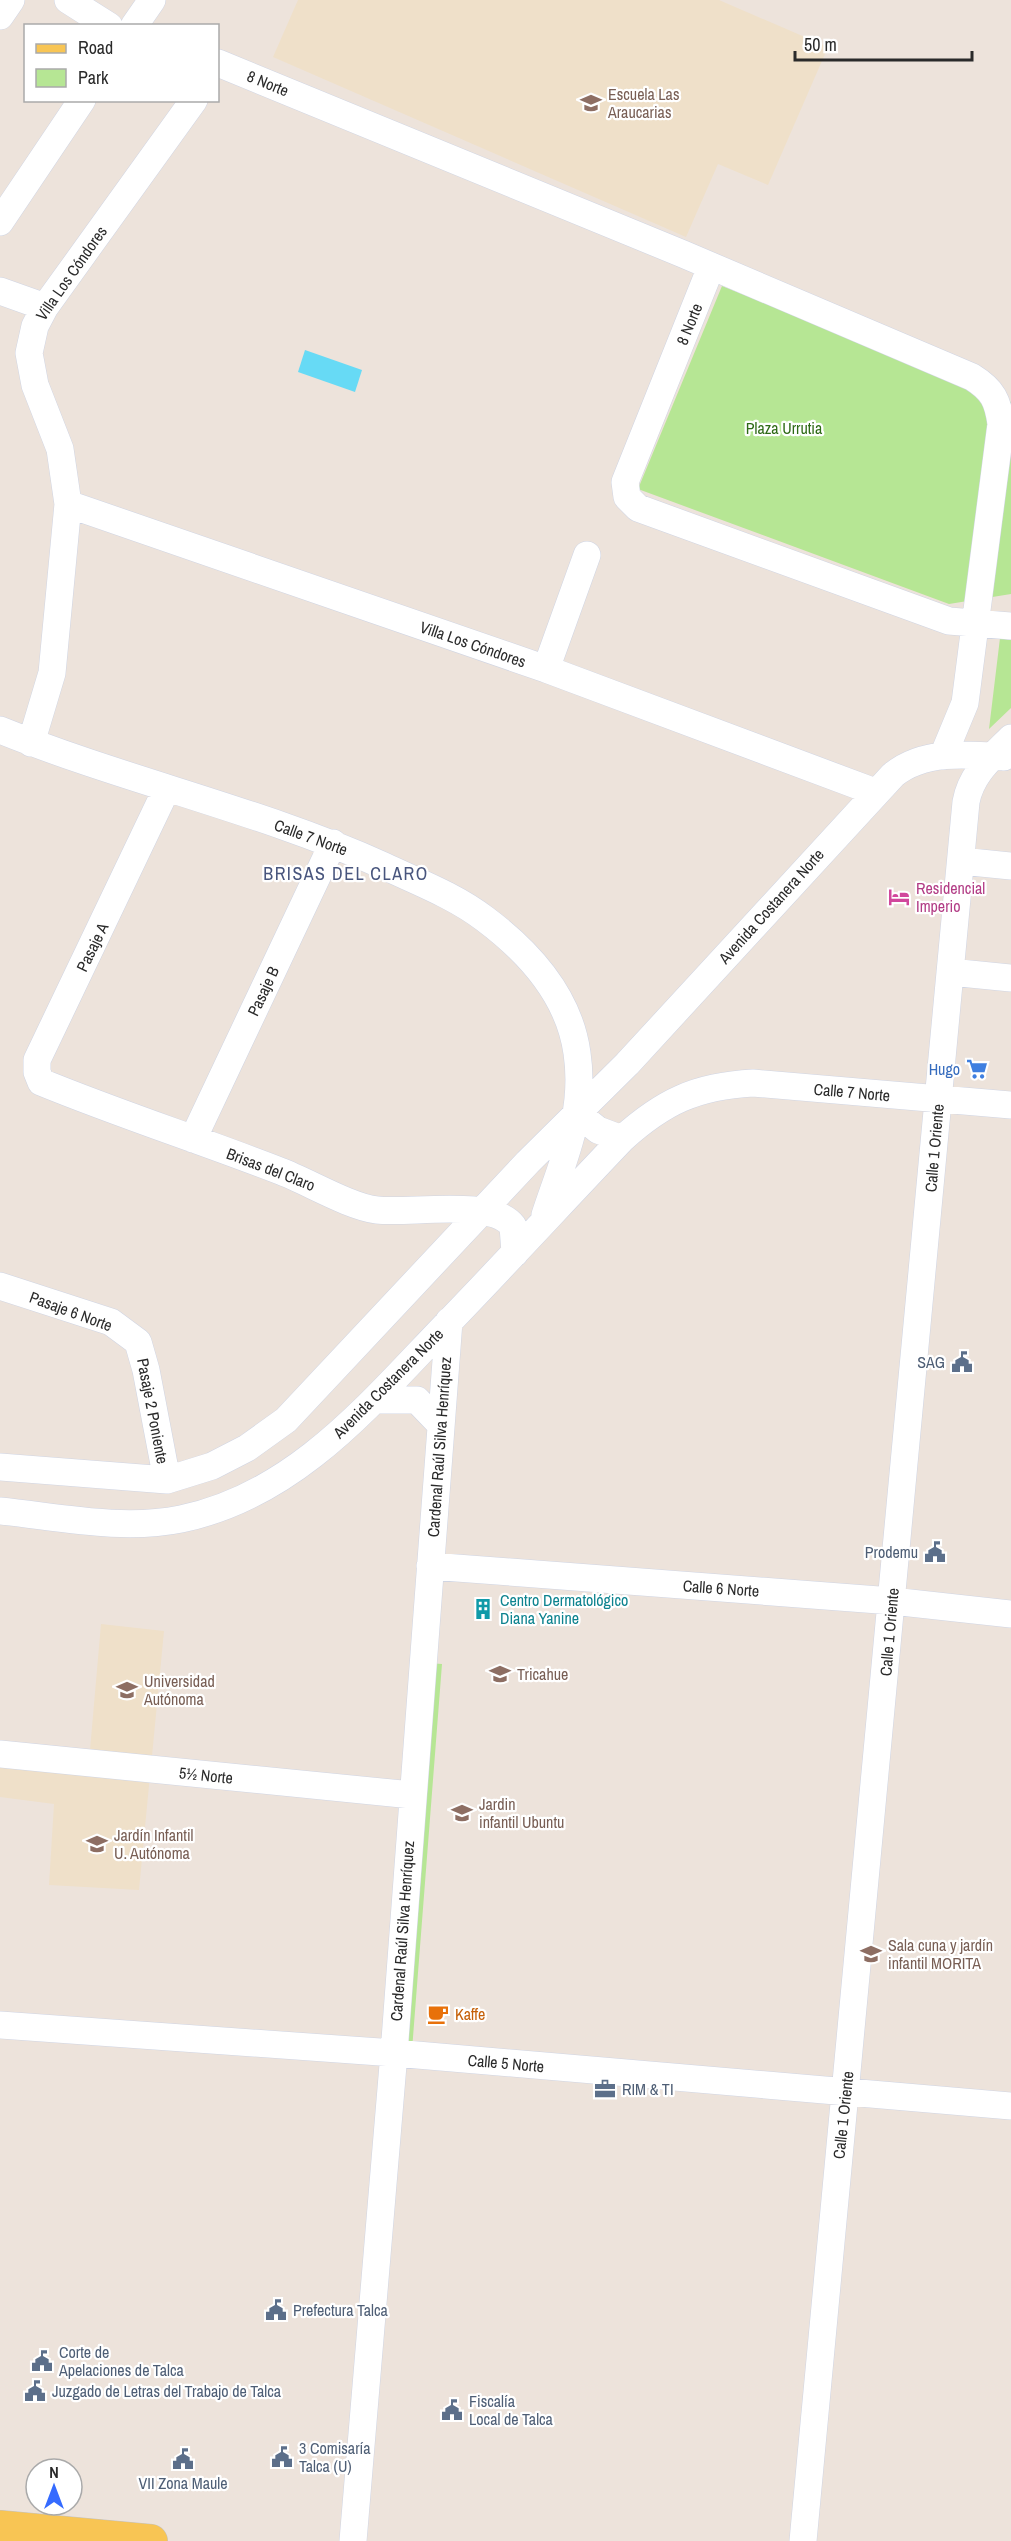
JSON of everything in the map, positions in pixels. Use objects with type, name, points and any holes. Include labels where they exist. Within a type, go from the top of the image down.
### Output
[{"type":"main road","points":[[0,2527],[151,2541]]},
{"type":"street","points":[[0,16],[11,0]]},
{"type":"street","points":[[68,0],[106,24]]},
{"type":"street","name":"8 Norte","points":[[219,63],[711,267],[625,482],[627,497],[638,508],[747,550],[949,621],[1011,626]]},
{"type":"street","points":[[0,222],[81,102]]},
{"type":"street","name":"Villa Los Cóndores","points":[[31,743],[52,673],[68,504],[60,450],[35,385],[29,353],[35,326],[45,307],[193,102]]},
{"type":"street","points":[[711,267],[972,377],[987,386],[996,396],[1001,424],[965,703],[943,756]]},
{"type":"street","points":[[0,291],[45,307]]},
{"type":"street","name":"Villa Los Cóndores","points":[[68,504],[546,669],[875,792]]},
{"type":"street","points":[[546,669],[587,555]]},
{"type":"street","name":"Calle 7 Norte","points":[[0,730],[31,743],[333,843],[437,890],[483,918],[521,949],[548,980],[561,1001],[577,1051],[580,1084],[578,1114]]},
{"type":"street","name":"Avenida Costanera Norte","points":[[0,1467],[166,1480],[212,1466],[247,1449],[286,1419],[482,1211],[627,1064],[875,792],[912,762],[943,756],[1005,750]]},
{"type":"street","name":"Calle 1 Oriente","points":[[803,2541],[968,792],[979,770],[1005,750]]},
{"type":"street","name":"Pasaje A","points":[[67,1092],[41,1082],[37,1072],[37,1060],[167,788]]},
{"type":"street","name":"Pasaje B","points":[[193,1139],[333,843]]},
{"type":"street","points":[[961,861],[1011,866]]},
{"type":"street","points":[[950,972],[1011,978]]},
{"type":"street","name":"Calle 7 Norte","points":[[694,1093],[722,1084],[753,1083],[1011,1105]]},
{"type":"street","name":"Brisas del Claro","points":[[67,1092],[309,1182],[359,1206],[377,1210],[482,1211]]},
{"type":"street","name":"Avenida Costanera Norte","points":[[0,1511],[134,1524],[179,1520],[228,1506],[283,1478],[313,1456],[374,1400],[622,1139],[662,1107],[694,1093]]},
{"type":"street","points":[[578,1114],[598,1130],[622,1139]]},
{"type":"street","name":"Avenida Costanera Norte","points":[[543,1222],[578,1114]]},
{"type":"street","points":[[482,1211],[509,1220],[516,1236],[514,1253]]},
{"type":"street","name":"Pasaje 6 Norte","points":[[0,1286],[111,1322],[138,1342]]},
{"type":"street","name":"Cardenal Raúl Silva Henríquez","points":[[353,2541],[394,2053],[449,1321]]},
{"type":"street","name":"Pasaje 2 Poniente","points":[[138,1342],[146,1370],[166,1480]]},
{"type":"street","points":[[374,1400],[417,1400],[441,1425]]},
{"type":"street","name":"Calle 6 Norte","points":[[430,1566],[892,1601],[1011,1614]]},
{"type":"street","name":"5½ Norte","points":[[0,1754],[412,1795]]},
{"type":"street","name":"Calle 5 Norte","points":[[0,2025],[394,2053],[1011,2106]]},
{"type":"shaded area","name":"Escuela Las Araucarias","points":[[298,0],[719,0],[828,47],[768,185],[718,164],[686,237],[273,57]]},
{"type":"shaded area","name":"Universidad Autónoma","points":[[101,1624],[164,1631],[152,1756],[90,1750]]},
{"type":"shaded area","name":"Jardín Infantil U. Autónoma","points":[[0,1763],[150,1775],[139,1890],[49,1885],[54,1804],[0,1797]]},
{"type":"green space","name":"Plaza Urrutia","points":[[722,286],[1011,402],[1011,594],[949,604],[638,489]]},
{"type":"green space","points":[[1000,638],[1011,640],[1011,708],[989,729]]},
{"type":"green space","points":[[428,1663],[442,1664],[412,2050],[400,2049]]},
{"type":"water","points":[[305,350],[362,370],[355,392],[298,372]]},
{"type":"place","name":"Escuela Las Araucarias","points":[[591,103]]},
{"type":"place","name":"Residencial Imperio","points":[[899,897]]},
{"type":"place","name":"Hugo","points":[[977,1069]]},
{"type":"place","name":"SAG","points":[[962,1362]]},
{"type":"place","name":"Prodemu","points":[[935,1552]]},
{"type":"place","name":"Centro Dermatológico Diana Yanine","points":[[483,1609]]},
{"type":"place","name":"Tricahue","points":[[500,1674]]},
{"type":"place","name":"Universidad Autónoma","points":[[127,1690]]},
{"type":"place","name":"Jardin infantil Ubuntu","points":[[462,1813]]},
{"type":"place","name":"Jardín Infantil U. Autónoma","points":[[97,1844]]},
{"type":"place","name":"Sala cuna y jardín infantil MORITA","points":[[871,1954]]},
{"type":"place","name":"Kaffe","points":[[438,2014]]},
{"type":"place","name":"RIM & TI","points":[[605,2089]]},
{"type":"place","name":"Prefectura Talca","points":[[276,2310]]},
{"type":"place","name":"Corte de Apelaciones de Talca","points":[[42,2361]]},
{"type":"place","name":"Juzgado de Letras del Trabajo de Talca","points":[[35,2391]]},
{"type":"place","name":"Fiscalía Local de Talca","points":[[452,2410]]},
{"type":"place","name":"3 Comisaría Talca (U)","points":[[282,2457]]},
{"type":"place","name":"VII Zona Maule","points":[[183,2459]]},
{"type":"district","name":"BRISAS DEL CLARO","points":[[346,873]]}]
